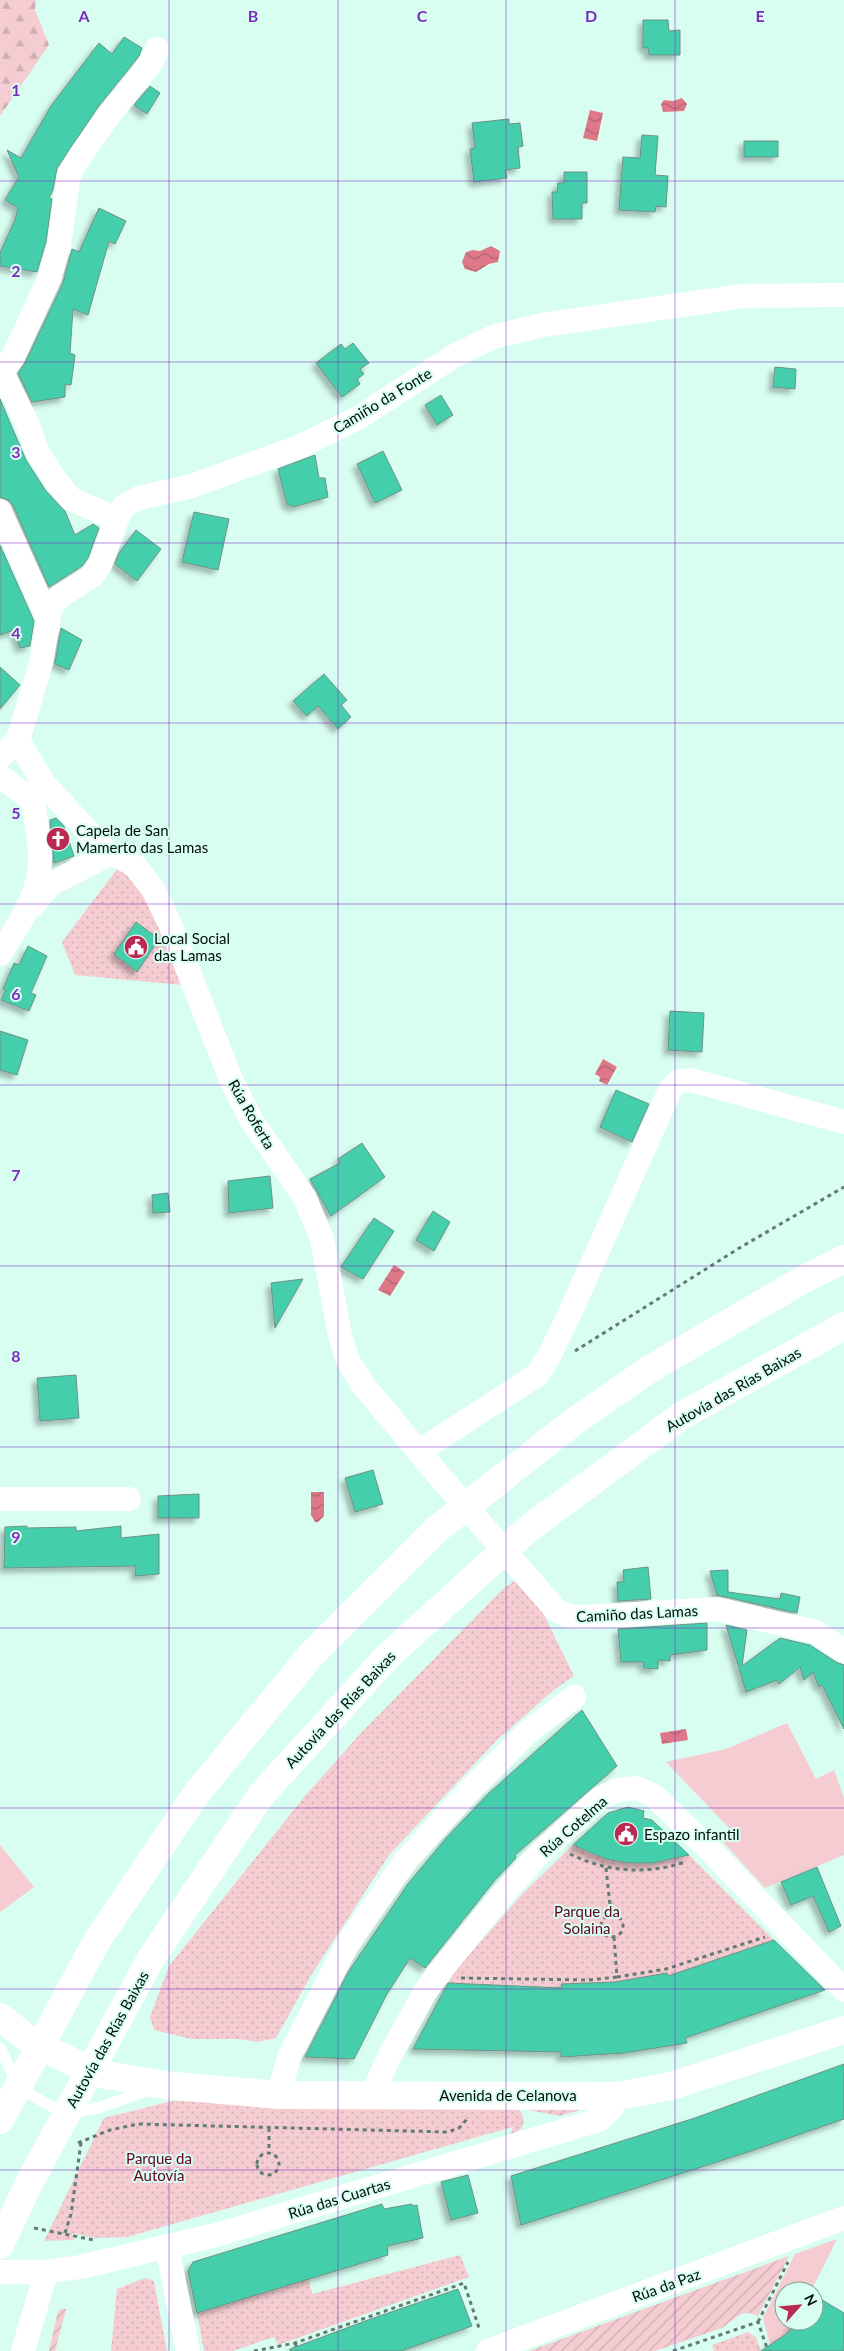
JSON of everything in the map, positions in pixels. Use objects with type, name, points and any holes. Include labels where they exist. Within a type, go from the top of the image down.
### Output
[{"type":"main road","points":[[0,2120],[98,1939],[203,1785],[311,1655],[436,1530],[576,1420],[650,1369],[804,1279],[844,1259]]},
{"type":"main road","name":"Autovía das Rías Baixas","points":[[0,2245],[28,2185],[150,1960],[261,1795],[388,1656],[528,1529],[681,1416],[844,1326]]},
{"type":"main road","name":"Avenida de Celanova","points":[[0,2017],[32,2042],[95,2073],[164,2085],[278,2094],[617,2096],[671,2086],[844,2030]]},
{"type":"street","points":[[117,519],[71,499],[57,482],[38,452],[27,423],[1,373],[13,357],[50,277],[60,245],[69,175],[109,115],[151,63],[156,49]]},
{"type":"street","name":"Camiño da Fonte","points":[[18,740],[40,663],[51,606],[59,597],[92,576],[100,565],[117,519],[124,506],[139,498],[192,486],[301,446],[358,418],[454,356],[493,337],[543,325],[743,296],[844,295]]},
{"type":"street","points":[[0,511],[48,618]]},
{"type":"street","points":[[0,757],[18,740],[38,792],[40,855],[38,882],[25,913],[0,954]]},
{"type":"street","points":[[0,776],[38,792]]},
{"type":"street","name":"Rúa Roferta","points":[[38,792],[109,854],[120,856],[135,866],[153,889],[173,932],[232,1082],[252,1121],[305,1198],[317,1224],[348,1361],[364,1386],[424,1458]]},
{"type":"street","points":[[25,913],[51,884],[109,854]]},
{"type":"street","points":[[424,1458],[537,1375],[548,1358],[568,1317],[671,1088],[679,1081],[691,1080],[844,1122]]},
{"type":"street","name":"Camiño das Lamas","points":[[424,1458],[556,1609],[568,1616],[584,1617],[717,1609],[816,1632],[844,1651]]},
{"type":"street","points":[[0,1499],[129,1499]]},
{"type":"street","points":[[816,1632],[844,1641]]},
{"type":"street","points":[[278,2094],[290,2055],[348,1944],[406,1860],[471,1789],[529,1731],[574,1698]]},
{"type":"street","name":"Rúa Cotelma","points":[[372,2095],[389,2056],[425,1992],[437,1975],[503,1894],[539,1854],[599,1799],[617,1790],[636,1788],[653,1795],[787,1929],[844,1990]]},
{"type":"street","name":"Rúa das Cuartas","points":[[0,2272],[46,2272],[80,2267],[216,2235],[561,2133],[599,2120],[611,2110],[617,2096]]},
{"type":"street","name":"Rúa da Paz","points":[[485,2342],[844,2218]]},
{"type":"street","points":[[167,2246],[188,2351]]},
{"type":"street","points":[[23,2351],[46,2272]]},
{"type":"lane","points":[[0,2048],[14,2077],[31,2095],[60,2111],[77,2112],[98,2108],[164,2085]]},
{"type":"path","points":[[570,1355],[741,1247],[844,1187]]},
{"type":"path","points":[[570,1853],[589,1863],[606,1867],[637,1870],[668,1868],[686,1862]]},
{"type":"path","points":[[606,1867],[612,1914]]},
{"type":"path","points":[[612,1914],[621,1919],[623,1926],[620,1933],[614,1937],[606,1936],[600,1927],[602,1920],[612,1914]]},
{"type":"path","points":[[437,1975],[499,1980],[589,1980],[617,1978],[666,1969],[724,1952],[787,1929]]},
{"type":"path","points":[[614,1937],[617,1978]]},
{"type":"path","points":[[71,2147],[110,2130],[138,2124],[453,2132],[491,2094]]},
{"type":"path","points":[[269,2128],[269,2154]]},
{"type":"path","points":[[66,2233],[71,2214],[81,2142]]},
{"type":"path","points":[[269,2154],[277,2158],[278,2168],[274,2173],[267,2175],[258,2169],[257,2162],[261,2156],[269,2154]]},
{"type":"path","points":[[673,2351],[758,2322],[802,2234]]},
{"type":"path","points":[[254,2351],[295,2343],[464,2283],[485,2342]]},
{"type":"path","points":[[758,2322],[768,2351]]},
{"type":"path","points":[[295,2343],[298,2351]]},
{"type":"green space","points":[[0,0],[36,0],[35,10],[49,45],[0,116]]},
{"type":"green space","points":[[120,865],[142,889],[151,904],[166,937],[183,985],[75,975],[62,942]]},
{"type":"green space","points":[[516,1580],[541,1609],[574,1676],[555,1689],[496,1741],[389,1855],[310,1977],[276,2038],[258,2042],[239,2039],[191,2039],[154,2030],[150,2017],[169,1966],[305,1796],[360,1734],[503,1589]]},
{"type":"green space","points":[[787,1723],[816,1779],[834,1770],[844,1798],[844,1855],[765,1888],[723,1842],[733,1832],[666,1762],[726,1749]]},
{"type":"green space","points":[[0,1845],[34,1887],[0,1912]]},
{"type":"green space","name":"Parque da Solaina","points":[[573,1845],[601,1857],[629,1862],[644,1863],[688,1854],[774,1940],[668,1976],[615,1982],[562,1984],[562,1988],[448,1983],[454,1972],[524,1892]]},
{"type":"green space","name":"Parque da Autovía","points":[[172,2101],[515,2106],[522,2114],[523,2122],[521,2129],[510,2135],[513,2127],[127,2237],[95,2238],[72,2233],[74,2240],[44,2241],[104,2118]]},
{"type":"green space","points":[[529,2104],[583,2109],[560,2116],[528,2110]]},
{"type":"green space","points":[[837,2239],[816,2281],[782,2281],[795,2254]]},
{"type":"green space","points":[[460,2255],[469,2277],[278,2345],[274,2337],[233,2351],[204,2351],[197,2313],[199,2310],[308,2276],[312,2294]]},
{"type":"green space","points":[[789,2256],[776,2281],[774,2281],[774,2285],[758,2316],[750,2313],[741,2314],[722,2328],[655,2351],[529,2351]]},
{"type":"green space","points":[[145,2278],[154,2281],[167,2351],[111,2351],[117,2289]]},
{"type":"green space","points":[[774,2296],[774,2331],[792,2331],[771,2348],[763,2318]]},
{"type":"green space","points":[[66,2309],[55,2351],[49,2351],[58,2311]]},
{"type":"green space","points":[[748,2332],[756,2337],[761,2351],[714,2351],[712,2345]]},
{"type":"water","points":[[682,98],[687,104],[684,111],[663,112],[661,104],[664,100],[673,101]]},
{"type":"water","points":[[590,110],[603,113],[597,141],[583,138]]},
{"type":"water","points":[[491,246],[500,251],[498,262],[489,264],[476,272],[465,269],[462,262],[466,252],[480,251]]},
{"type":"water","points":[[603,1059],[617,1067],[607,1085],[599,1081],[600,1077],[595,1074]]},
{"type":"water","points":[[394,1265],[405,1272],[390,1296],[378,1290]]},
{"type":"water","points":[[311,1492],[324,1492],[324,1516],[318,1522],[315,1522],[311,1515]]},
{"type":"water","points":[[686,1729],[688,1740],[662,1744],[660,1733]]},
{"type":"building","points":[[643,20],[668,20],[669,31],[680,30],[680,55],[649,55],[648,48],[643,48]]},
{"type":"building","points":[[124,37],[142,48],[139,56],[98,107],[57,168],[53,190],[49,198],[52,199],[46,242],[37,272],[0,266],[0,253],[15,220],[18,208],[5,200],[19,177],[7,150],[21,158],[51,106],[99,43],[112,54]]},
{"type":"building","points":[[150,86],[160,93],[147,114],[134,105]]},
{"type":"building","points":[[509,119],[509,124],[520,123],[523,146],[518,147],[520,168],[505,170],[507,178],[474,182],[470,149],[475,148],[472,123]]},
{"type":"building","points":[[642,135],[658,136],[655,175],[668,176],[666,207],[656,206],[655,212],[619,210],[623,157],[640,158]]},
{"type":"building","points":[[744,141],[778,141],[778,157],[744,157]]},
{"type":"building","points":[[564,172],[587,172],[587,203],[582,203],[582,219],[553,219],[552,192],[557,192],[558,183],[564,183]]},
{"type":"building","points":[[99,208],[126,221],[115,244],[109,241],[88,315],[73,309],[70,353],[75,355],[71,385],[65,384],[65,397],[32,402],[18,373],[25,363],[63,283],[72,249],[79,252]]},
{"type":"building","points":[[353,343],[369,363],[360,369],[364,374],[357,379],[360,384],[342,397],[316,363],[341,344],[345,349]]},
{"type":"building","points":[[775,367],[796,369],[795,389],[773,387]]},
{"type":"building","points":[[441,395],[453,415],[437,425],[425,405]]},
{"type":"building","points":[[0,399],[26,460],[46,491],[65,511],[75,535],[93,524],[99,528],[88,558],[82,566],[49,587],[13,505],[8,500],[0,497]]},
{"type":"building","points":[[383,451],[402,490],[375,503],[357,464]]},
{"type":"building","points":[[315,455],[319,478],[325,478],[328,497],[293,507],[287,504],[278,469]]},
{"type":"building","points":[[194,512],[229,519],[218,570],[182,562]]},
{"type":"building","points":[[136,530],[161,549],[137,581],[115,564],[119,553]]},
{"type":"building","points":[[0,545],[34,621],[30,646],[20,648],[14,630],[0,635]]},
{"type":"building","points":[[61,628],[82,640],[69,670],[55,664]]},
{"type":"building","points":[[0,667],[20,685],[0,709]]},
{"type":"building","points":[[324,674],[347,700],[341,705],[351,717],[338,729],[318,706],[307,716],[293,701]]},
{"type":"building","name":"Capela de San Mamerto das Lamas","points":[[56,818],[64,826],[74,856],[54,863],[50,820]]},
{"type":"building","name":"Local Social das Lamas","points":[[136,922],[159,939],[137,972],[114,954]]},
{"type":"building","points":[[28,946],[47,956],[31,993],[36,995],[29,1011],[1,1000],[6,990],[3,989],[14,963],[19,965]]},
{"type":"building","points":[[670,1011],[704,1013],[702,1052],[668,1050]]},
{"type":"building","points":[[0,1031],[28,1040],[17,1075],[0,1070]]},
{"type":"building","points":[[616,1090],[649,1104],[632,1142],[600,1127]]},
{"type":"building","points":[[362,1143],[385,1177],[331,1216],[310,1179],[340,1163],[338,1159]]},
{"type":"building","points":[[270,1176],[273,1208],[229,1213],[228,1181]]},
{"type":"building","points":[[168,1193],[170,1212],[153,1213],[152,1195]]},
{"type":"building","points":[[433,1211],[450,1222],[434,1251],[416,1240]]},
{"type":"building","points":[[374,1218],[394,1231],[363,1279],[341,1267]]},
{"type":"building","points":[[303,1279],[275,1328],[271,1283]]},
{"type":"building","points":[[76,1375],[79,1418],[40,1421],[37,1378]]},
{"type":"building","points":[[373,1470],[383,1504],[355,1512],[345,1478]]},
{"type":"building","points":[[199,1494],[199,1518],[158,1518],[158,1496]]},
{"type":"building","points":[[27,1526],[27,1528],[76,1527],[76,1531],[121,1526],[121,1538],[159,1534],[159,1574],[135,1576],[136,1566],[4,1568],[5,1527]]},
{"type":"building","points":[[648,1567],[651,1599],[618,1601],[617,1582],[624,1582],[623,1570]]},
{"type":"building","points":[[728,1570],[728,1592],[780,1599],[781,1593],[800,1597],[797,1613],[717,1595],[710,1571]]},
{"type":"building","points":[[707,1623],[707,1650],[670,1655],[670,1661],[658,1660],[658,1669],[644,1668],[643,1662],[621,1662],[618,1629]]},
{"type":"building","points":[[726,1625],[747,1630],[742,1666],[780,1638],[810,1645],[844,1665],[844,1729],[822,1685],[819,1687],[813,1672],[804,1680],[800,1667],[779,1684],[777,1680],[746,1692]]},
{"type":"building","points":[[582,1710],[617,1766],[515,1855],[516,1858],[495,1880],[425,1968],[410,1958],[387,1994],[354,2059],[305,2057],[349,1971],[408,1884],[447,1837],[489,1793]]},
{"type":"building","name":"Espazo infantil","points":[[628,1807],[644,1811],[643,1818],[652,1820],[689,1855],[653,1863],[629,1863],[606,1859],[573,1845],[608,1813]]},
{"type":"building","points":[[817,1867],[841,1926],[829,1932],[813,1896],[791,1905],[781,1882]]},
{"type":"building","points":[[774,1940],[825,1990],[685,2038],[687,2043],[624,2053],[561,2057],[561,2052],[413,2049],[448,1983],[562,1988],[561,1984],[615,1982],[667,1973],[668,1976]]},
{"type":"building","points":[[844,2064],[844,2119],[521,2225],[511,2176],[695,2118]]},
{"type":"building","points":[[468,2175],[478,2213],[451,2220],[441,2182]]},
{"type":"building","points":[[382,2204],[384,2209],[412,2204],[413,2206],[417,2205],[423,2238],[387,2246],[388,2255],[197,2313],[188,2271],[193,2262]]},
{"type":"building","points":[[458,2289],[472,2326],[401,2351],[290,2351],[290,2349],[368,2320]]},
{"type":"building","points":[[824,2301],[844,2313],[844,2351],[761,2351],[789,2332],[824,2331]]},
{"type":"place","name":"Capela de San Mamerto das Lamas","points":[[58,839]]},
{"type":"place","name":"Local Social das Lamas","points":[[136,947]]},
{"type":"place","name":"Espazo infantil","points":[[626,1834]]}]
